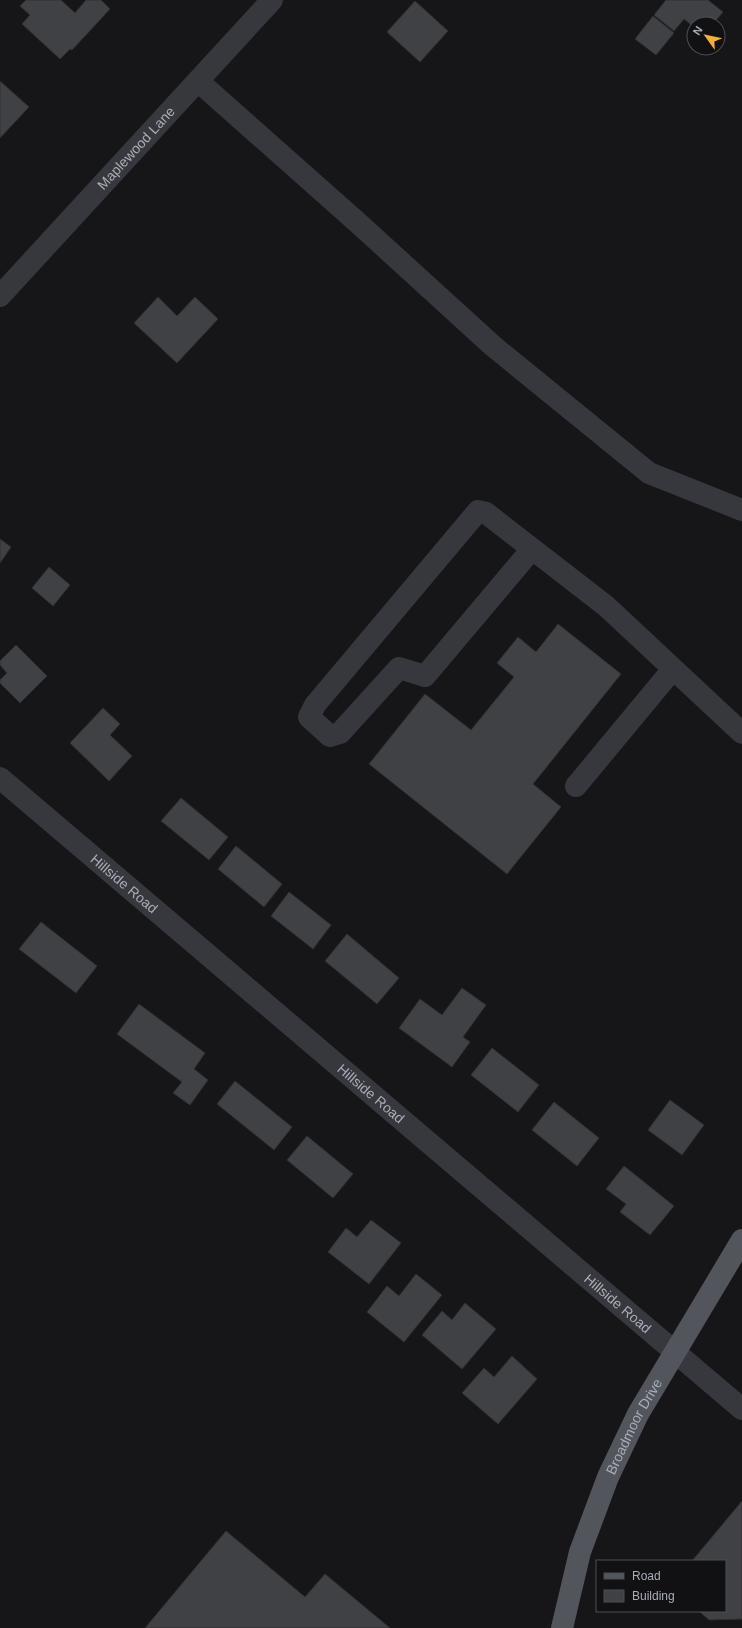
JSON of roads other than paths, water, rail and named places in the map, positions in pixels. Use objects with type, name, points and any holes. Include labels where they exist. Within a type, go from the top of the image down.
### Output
[{"type":"main road","name":"Broadmoor Drive","points":[[562,1628],[580,1552],[608,1477],[638,1414],[742,1240]]},
{"type":"street","name":"Maplewood Lane","points":[[0,296],[272,0]]},
{"type":"street","points":[[198,81],[357,222],[493,346],[650,473],[742,510]]},
{"type":"street","points":[[532,549],[425,676],[399,668],[340,733],[330,736],[309,717],[320,699],[478,511],[486,513],[606,606],[742,733]]},
{"type":"street","points":[[576,786],[673,669]]},
{"type":"street","name":"Hillside Road","points":[[0,778],[676,1351],[742,1409]]}]
